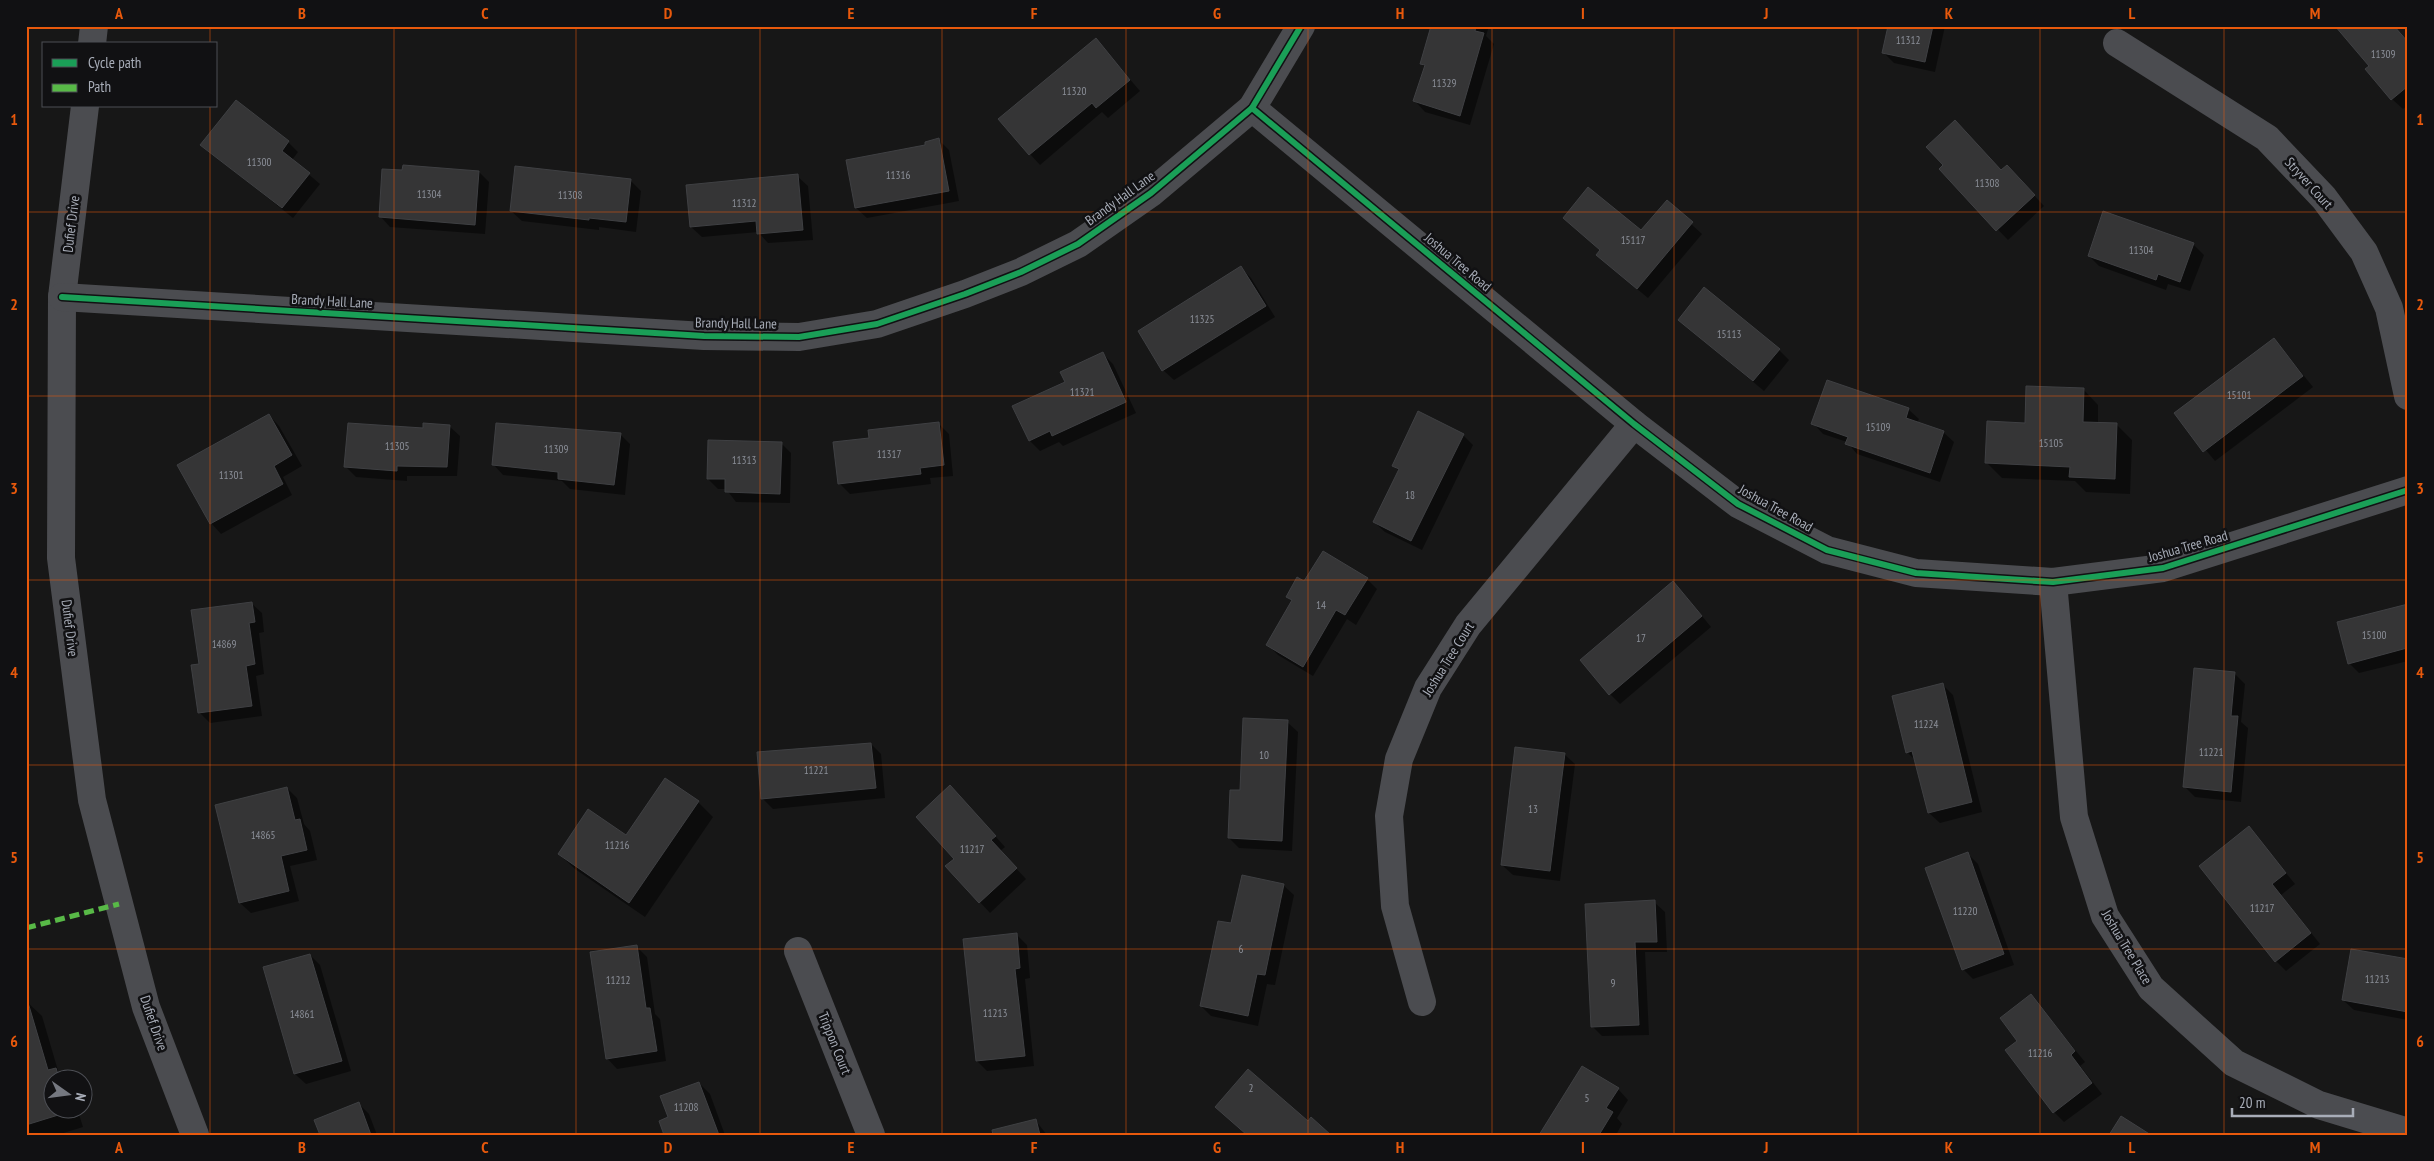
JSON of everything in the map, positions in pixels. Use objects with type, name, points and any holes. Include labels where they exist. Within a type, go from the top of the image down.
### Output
[{"type":"street","points":[[92,42],[94,26]]},
{"type":"street","name":"Brandy Hall Lane","points":[[62,297],[704,336],[809,335],[877,324],[965,294],[1021,272],[1078,244],[1151,193],[1252,108],[1301,26]]},
{"type":"street","name":"Stryver Court","points":[[2116,43],[2267,138],[2324,198],[2364,252],[2389,308],[2408,396]]},
{"type":"street","name":"Dufief Drive","points":[[85,108],[62,297],[61,558],[92,800],[146,1007],[194,1135]]},
{"type":"street","name":"Joshua Tree Road","points":[[1252,108],[1634,424],[1738,504],[1827,550],[1916,573],[2053,582],[2162,568],[2408,490]]},
{"type":"street","name":"Joshua Tree Court","points":[[1422,1002],[1395,906],[1389,816],[1399,759],[1428,688],[1468,625],[1634,424]]},
{"type":"street","name":"Joshua Tree Place","points":[[2053,582],[2074,817],[2105,916],[2150,988],[2234,1063],[2319,1105],[2408,1132]]},
{"type":"street","name":"Trippon Court","points":[[798,951],[871,1135]]},
{"type":"building","points":[[1431,26],[1476,26],[1475,31],[1484,33],[1460,116],[1413,101],[1425,65],[1420,64]]},
{"type":"building","points":[[1888,26],[1933,26],[1925,62],[1882,53]]},
{"type":"building","points":[[2335,26],[2394,26],[2408,42],[2408,86],[2391,100],[2365,69],[2369,66]]},
{"type":"building","points":[[1096,38],[1130,80],[1096,108],[1092,103],[1029,155],[998,119]]},
{"type":"building","points":[[236,100],[289,141],[282,151],[310,173],[282,208],[200,145]]},
{"type":"building","points":[[1955,120],[2001,170],[2007,165],[2035,195],[1996,231],[1939,169],[1943,165],[1926,147]]},
{"type":"building","points":[[939,138],[949,191],[855,208],[846,160],[925,145],[925,142]]},
{"type":"building","points":[[403,165],[479,171],[475,225],[379,217],[382,169],[402,170]]},
{"type":"building","points":[[515,166],[631,179],[626,222],[589,218],[589,220],[510,211]]},
{"type":"building","points":[[798,174],[803,230],[757,234],[756,221],[690,227],[686,185]]},
{"type":"building","points":[[1588,187],[1641,230],[1667,200],[1693,222],[1637,289],[1596,255],[1600,250],[1563,218]]},
{"type":"building","points":[[2103,211],[2194,243],[2180,282],[2158,274],[2156,280],[2088,256]]},
{"type":"building","points":[[1241,266],[1266,306],[1162,371],[1138,331]]},
{"type":"building","points":[[1704,287],[1780,349],[1753,381],[1678,320]]},
{"type":"building","points":[[2274,338],[2303,376],[2203,452],[2174,413]]},
{"type":"building","points":[[1103,352],[1126,402],[1052,436],[1050,431],[1029,441],[1012,406],[1065,382],[1060,372]]},
{"type":"building","points":[[1827,380],[1909,408],[1906,418],[1944,431],[1930,473],[1845,444],[1848,437],[1811,424]]},
{"type":"building","points":[[2026,386],[2084,388],[2083,422],[2117,423],[2115,479],[2069,477],[2070,467],[1985,463],[1987,421],[2025,423]]},
{"type":"building","points":[[1418,411],[1464,434],[1411,541],[1373,522],[1399,469],[1392,466]]},
{"type":"building","points":[[269,414],[292,455],[274,466],[283,484],[210,524],[177,465]]},
{"type":"building","points":[[939,422],[944,465],[920,468],[921,474],[838,484],[833,442],[869,438],[868,430]]},
{"type":"building","points":[[348,423],[423,428],[423,423],[450,425],[447,467],[397,466],[397,471],[344,467]]},
{"type":"building","points":[[496,423],[621,433],[614,485],[558,479],[558,472],[492,465]]},
{"type":"building","points":[[708,440],[782,442],[780,494],[725,492],[725,479],[707,479]]},
{"type":"building","points":[[1323,551],[1368,578],[1345,615],[1336,610],[1303,667],[1266,645],[1292,600],[1286,597],[1297,577],[1304,581]]},
{"type":"building","points":[[1673,581],[1702,616],[1609,695],[1580,660]]},
{"type":"building","points":[[252,602],[255,622],[249,623],[255,664],[246,666],[252,706],[198,713],[191,665],[199,664],[191,610]]},
{"type":"building","points":[[2408,604],[2408,653],[2407,648],[2348,664],[2337,622]]},
{"type":"building","points":[[2194,668],[2235,672],[2231,716],[2238,716],[2231,792],[2183,787]]},
{"type":"building","points":[[1943,683],[1972,802],[1928,813],[1912,751],[1906,753],[1892,696]]},
{"type":"building","points":[[1243,718],[1288,720],[1282,841],[1228,838],[1230,790],[1240,790]]},
{"type":"building","points":[[871,743],[876,788],[761,799],[757,752]]},
{"type":"building","points":[[1515,747],[1565,753],[1550,871],[1501,865]]},
{"type":"building","points":[[665,778],[699,801],[629,903],[558,854],[588,809],[626,835]]},
{"type":"building","points":[[950,785],[996,836],[991,840],[1017,868],[979,903],[945,866],[954,859],[916,817]]},
{"type":"building","points":[[287,787],[295,820],[300,819],[307,850],[281,856],[289,891],[239,903],[215,805]]},
{"type":"building","points":[[2249,826],[2286,873],[2272,884],[2311,933],[2275,962],[2199,866]]},
{"type":"building","points":[[1968,852],[2004,954],[1962,970],[1925,868]]},
{"type":"building","points":[[1242,875],[1284,884],[1265,975],[1257,974],[1248,1016],[1200,1006],[1218,921],[1231,923]]},
{"type":"building","points":[[1655,900],[1657,942],[1635,942],[1639,1025],[1591,1027],[1585,904]]},
{"type":"building","points":[[1017,933],[1020,968],[1015,969],[1025,1056],[976,1061],[963,939]]},
{"type":"building","points":[[637,945],[646,1008],[650,1008],[657,1051],[606,1059],[590,952]]},
{"type":"building","points":[[2351,949],[2408,959],[2408,1012],[2342,1000]]},
{"type":"building","points":[[310,954],[342,1061],[294,1074],[263,967]]},
{"type":"building","points":[[2031,994],[2075,1051],[2071,1055],[2092,1083],[2053,1113],[2005,1050],[2017,1041],[2000,1018]]},
{"type":"building","points":[[27,999],[47,1068],[42,1068],[42,1118],[49,1118],[26,1125]]},
{"type":"building","points":[[1582,1066],[1619,1088],[1606,1108],[1613,1112],[1599,1135],[1539,1135]]},
{"type":"building","points":[[1248,1069],[1308,1121],[1311,1117],[1331,1135],[1247,1135],[1215,1107]]},
{"type":"building","points":[[699,1082],[719,1135],[664,1135],[659,1121],[668,1117],[660,1096]]},
{"type":"building","points":[[359,1102],[371,1135],[320,1135],[314,1120]]},
{"type":"building","points":[[2121,1116],[2151,1135],[2109,1135]]},
{"type":"building","points":[[1036,1119],[1040,1135],[993,1135],[992,1130]]},
{"type":"marked path","points":[[26,928],[119,904]]},
{"type":"cycle path","points":[[62,297],[704,336],[799,337],[877,324],[965,294],[1021,272],[1078,244],[1151,193],[1252,108],[1301,26]]},
{"type":"cycle path","points":[[1252,108],[1634,424],[1738,504],[1827,550],[1916,573],[2053,582],[2163,568],[2408,490]]}]
